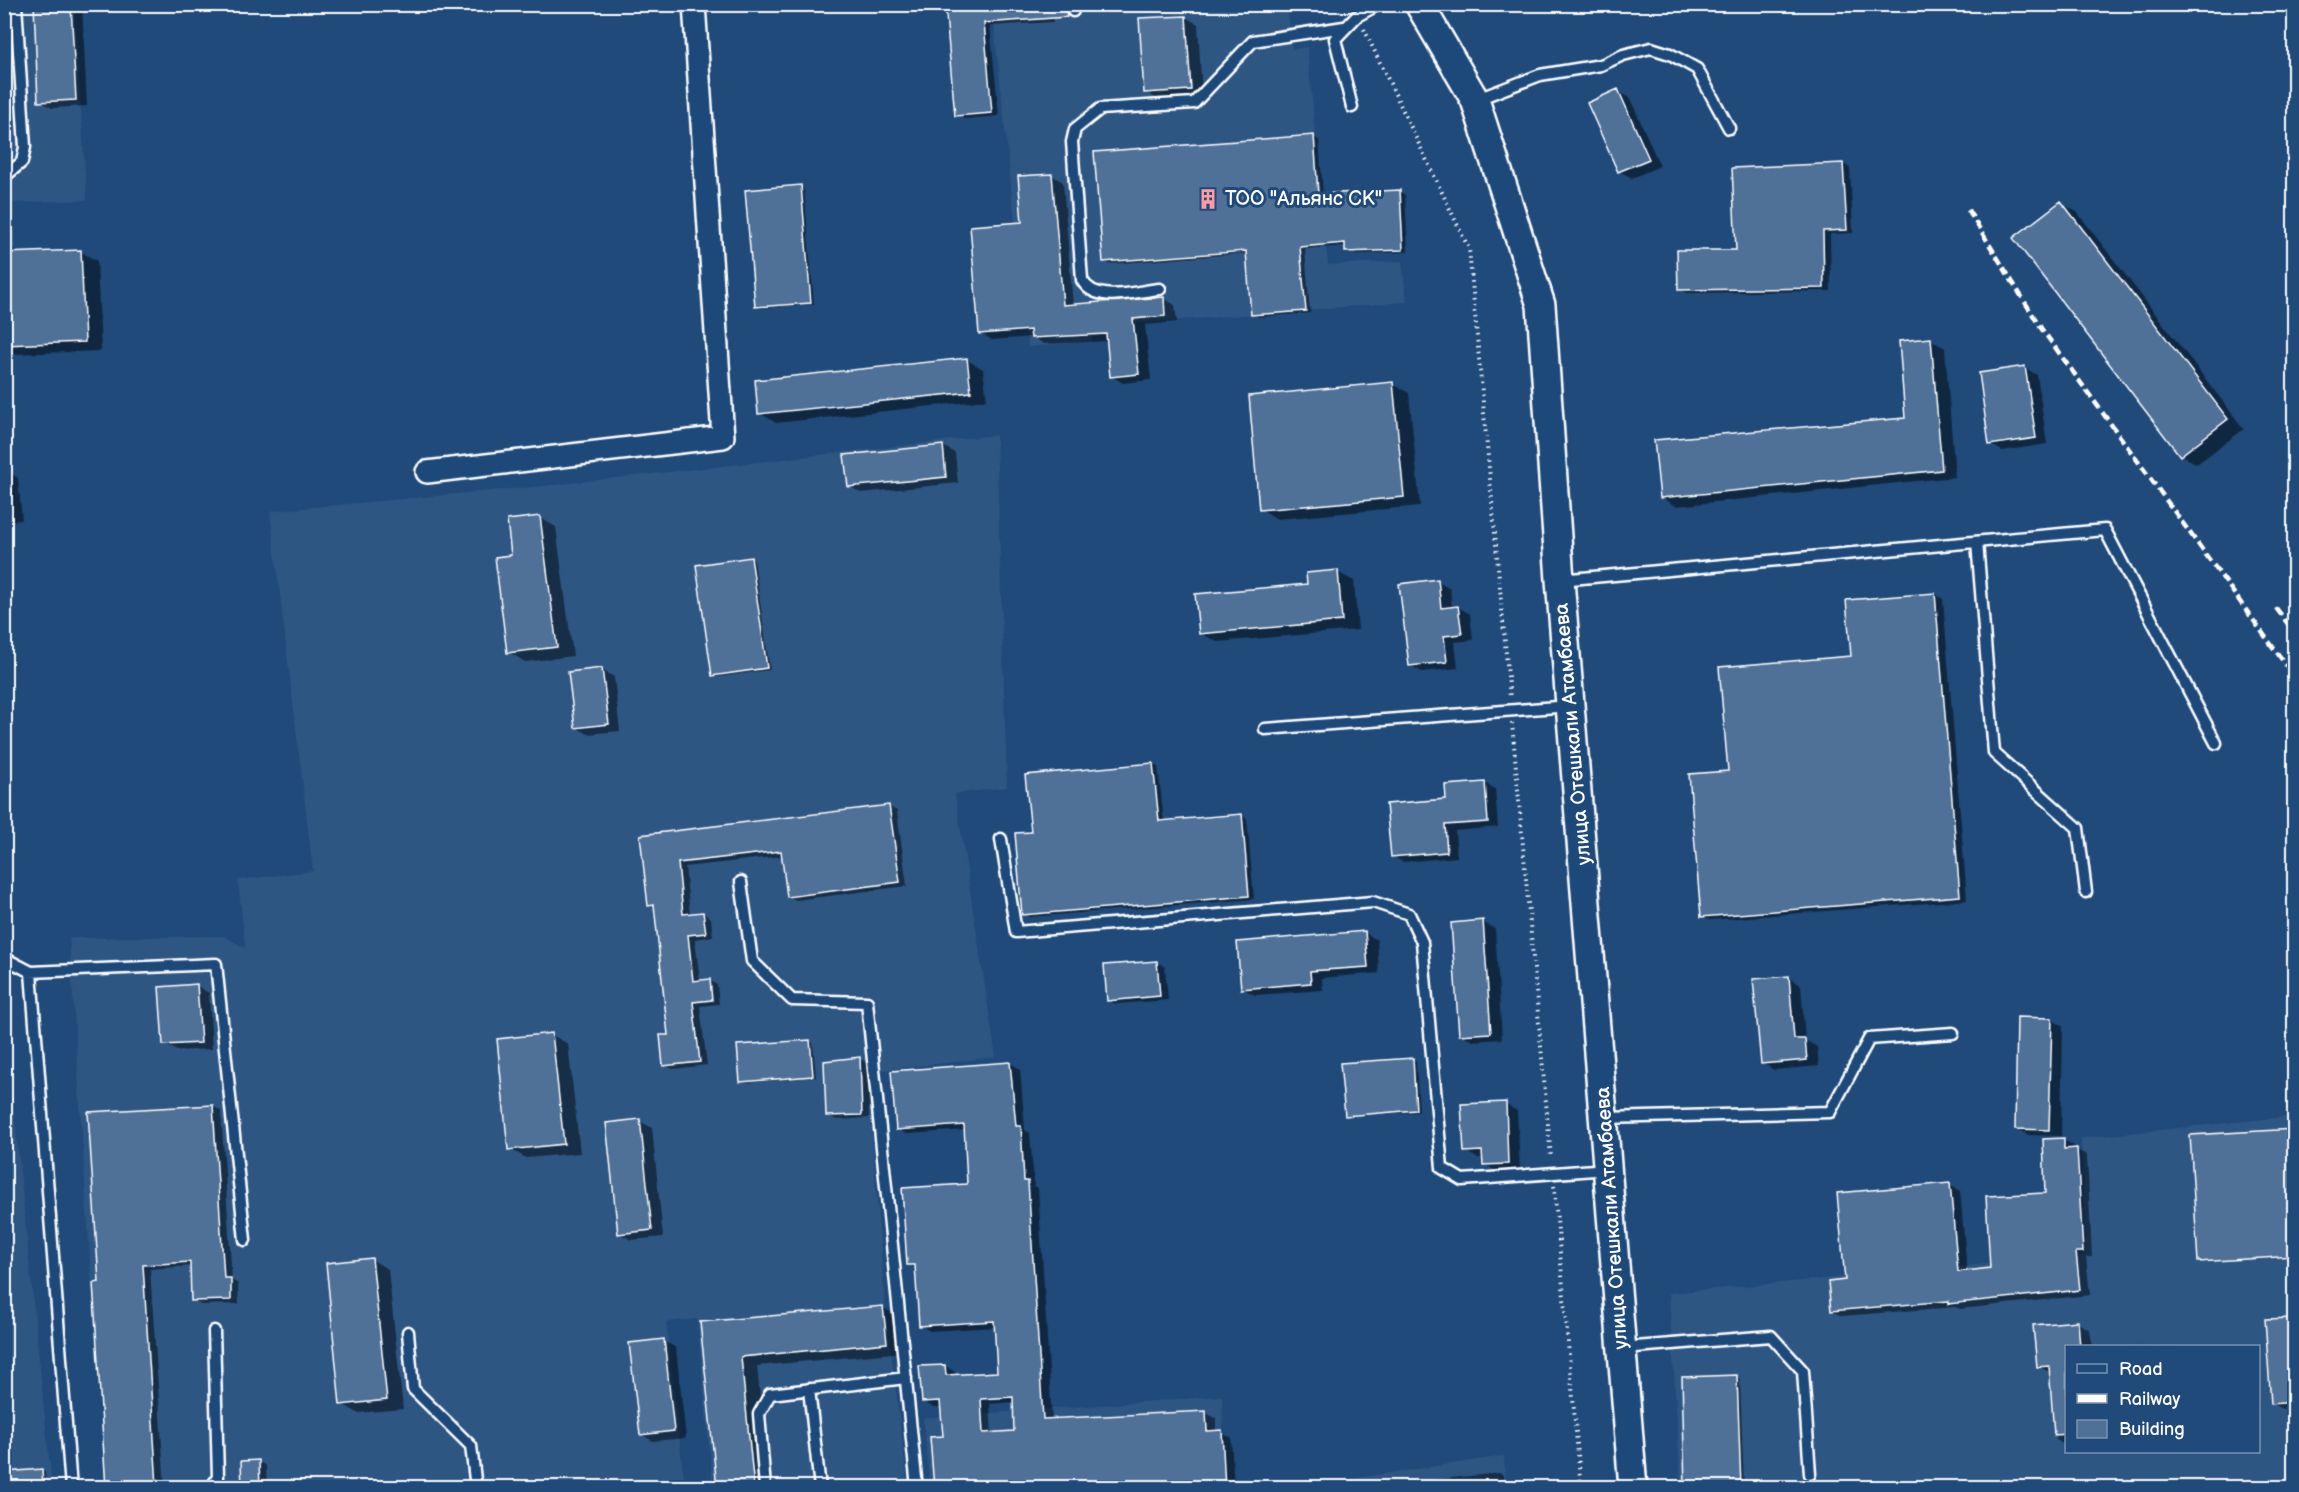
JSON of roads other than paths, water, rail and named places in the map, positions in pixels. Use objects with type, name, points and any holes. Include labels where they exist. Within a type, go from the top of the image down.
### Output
[{"type":"street","points":[[427,472],[723,437],[694,4]]},
{"type":"street","name":"улица Отешкали Атамбаева","points":[[1419,4],[1475,100],[1540,305],[1633,1488]]},
{"type":"lane","points":[[4,177],[22,162],[26,147],[16,4]]},
{"type":"lane","points":[[1352,107],[1335,39],[1357,16],[1378,4]]},
{"type":"lane","points":[[1160,289],[1100,295],[1087,290],[1082,280],[1072,142],[1075,129],[1100,109],[1194,103],[1253,41],[1344,27]]},
{"type":"lane","points":[[1475,100],[1540,75],[1601,66],[1623,54],[1652,48],[1670,54],[1696,69],[1730,128]]},
{"type":"lane","points":[[1560,580],[2105,530],[2216,743]]},
{"type":"lane","points":[[1977,542],[1994,753],[2078,828],[2086,892]]},
{"type":"lane","points":[[1265,729],[1570,706]]},
{"type":"lane","points":[[1001,839],[1016,932],[1373,902],[1409,914],[1422,942],[1442,1168],[1462,1180],[1609,1169]]},
{"type":"lane","points":[[741,882],[753,961],[792,1000],[867,1002],[917,1488]]},
{"type":"lane","points":[[4,958],[31,972],[216,964],[245,1240]]},
{"type":"lane","points":[[31,972],[71,1488]]},
{"type":"lane","points":[[1605,1118],[1830,1112],[1869,1039],[1953,1033]]},
{"type":"lane","points":[[211,1488],[218,1477],[214,1331]]},
{"type":"lane","points":[[408,1332],[413,1389],[471,1446],[476,1488]]},
{"type":"lane","points":[[1623,1348],[1771,1336],[1803,1371],[1810,1474]]},
{"type":"lane","points":[[765,1488],[759,1414],[770,1394],[906,1378]]},
{"type":"lane","points":[[809,1389],[820,1488]]},
{"type":"railway","points":[[1968,210],[2041,328],[2294,676]]},
{"type":"railway","points":[[2276,608],[2294,632]]},
{"type":"place","name":"ТОО \"Альянс СК\"","points":[[1208,199]]}]
